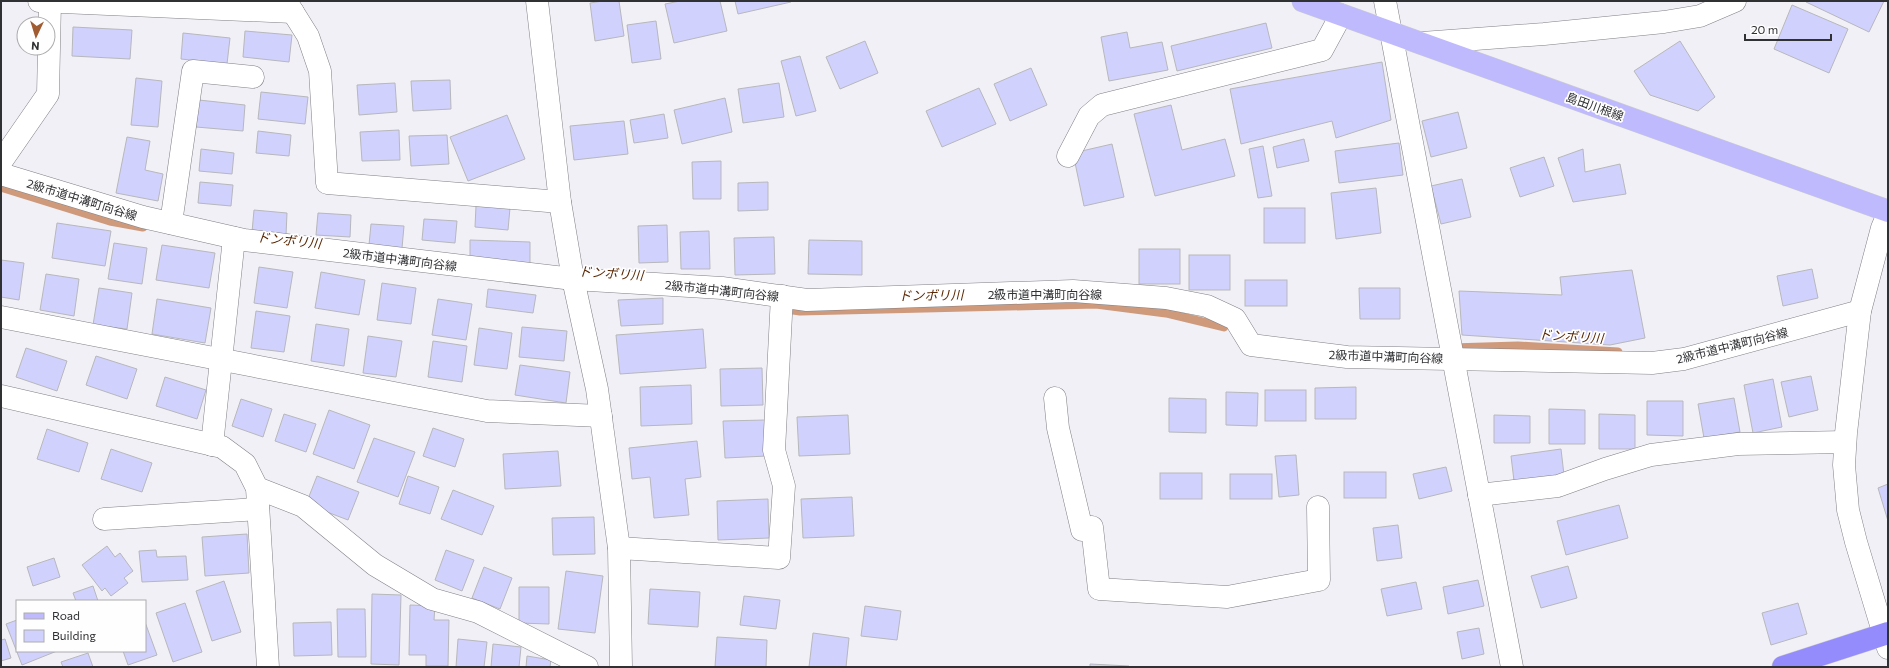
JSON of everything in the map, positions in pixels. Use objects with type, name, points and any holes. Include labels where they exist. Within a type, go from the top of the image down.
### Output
[{"type":"highway","points":[[1783,667],[1887,638]]},
{"type":"main road","name":"島田川根線","points":[[1303,1],[1888,211]]},
{"type":"street","points":[[537,1],[560,202],[574,279],[597,389],[619,548],[621,667]]},
{"type":"street","points":[[1386,1],[1512,667]]},
{"type":"street","points":[[1422,43],[1544,34],[1664,22],[1700,16],[1735,1]]},
{"type":"street","points":[[1,162],[48,94],[44,2],[289,6],[308,36],[320,71],[327,183],[560,202]]},
{"type":"street","points":[[1068,156],[1089,116],[1102,105],[1322,50],[1341,15]]},
{"type":"street","points":[[171,223],[193,71],[253,78]]},
{"type":"street","name":"2級市道中溝町向谷線","points":[[1,174],[143,217],[244,240],[574,279],[722,288],[807,300],[1073,291],[1166,298],[1207,306],[1235,319],[1250,345],[1348,357],[1658,362],[1684,359],[1860,311]]},
{"type":"street","points":[[1887,638],[1856,542],[1848,510],[1844,465],[1845,442],[1860,311],[1882,228],[1888,214]]},
{"type":"street","points":[[212,444],[234,238]]},
{"type":"street","points":[[619,548],[779,558],[784,486],[774,450],[782,296]]},
{"type":"street","points":[[1,317],[487,411],[601,416]]},
{"type":"street","points":[[1,396],[212,444],[222,447],[245,464],[258,499],[268,667]]},
{"type":"street","points":[[1055,398],[1058,428],[1087,528],[1099,589],[1227,597],[1319,580],[1318,507]]},
{"type":"street","points":[[1479,495],[1558,486],[1605,469],[1652,455],[1738,444],[1845,442]]},
{"type":"street","points":[[104,519],[258,499],[304,506],[375,565],[432,599],[478,612],[587,667]]},
{"type":"building","points":[[619,1],[624,36],[595,41],[590,3]]},
{"type":"building","points":[[680,1],[720,1],[727,31],[674,43],[665,4]]},
{"type":"building","points":[[735,1],[791,1],[791,2],[738,14]]},
{"type":"building","points":[[1884,1],[1869,32],[1806,2]]},
{"type":"building","points":[[1792,5],[1848,29],[1829,73],[1774,49]]},
{"type":"building","points":[[656,21],[661,59],[632,63],[627,25]]},
{"type":"building","points":[[1266,23],[1272,48],[1177,71],[1171,46]]},
{"type":"building","points":[[73,27],[132,30],[130,59],[72,56]]},
{"type":"building","points":[[245,31],[292,35],[289,62],[243,57]]},
{"type":"building","points":[[1127,32],[1130,48],[1162,42],[1168,70],[1109,81],[1101,37]]},
{"type":"building","points":[[183,33],[230,38],[227,64],[181,59]]},
{"type":"building","points":[[865,41],[878,73],[840,89],[826,57]]},
{"type":"building","points":[[1680,41],[1715,97],[1698,111],[1650,95],[1634,71]]},
{"type":"building","points":[[800,56],[816,111],[796,116],[781,61]]},
{"type":"building","points":[[1382,62],[1391,120],[1336,138],[1332,121],[1241,144],[1230,89]]},
{"type":"building","points":[[1031,68],[1047,105],[1010,121],[994,84]]},
{"type":"building","points":[[136,78],[162,81],[158,127],[131,125]]},
{"type":"building","points":[[450,80],[451,109],[413,111],[411,81]]},
{"type":"building","points":[[395,83],[397,112],[359,115],[357,85]]},
{"type":"building","points":[[779,83],[784,117],[743,123],[738,89]]},
{"type":"building","points":[[979,88],[996,124],[942,147],[926,111]]},
{"type":"building","points":[[261,92],[308,97],[305,124],[258,119]]},
{"type":"building","points":[[725,98],[732,132],[682,144],[674,110]]},
{"type":"building","points":[[199,100],[245,105],[243,131],[196,127]]},
{"type":"building","points":[[1171,105],[1182,150],[1225,139],[1235,176],[1155,196],[1134,114]]},
{"type":"building","points":[[1458,112],[1467,148],[1431,157],[1422,121]]},
{"type":"building","points":[[664,114],[668,138],[634,143],[630,120]]},
{"type":"building","points":[[507,115],[525,159],[468,181],[450,137]]},
{"type":"building","points":[[624,121],[628,154],[574,160],[570,126]]},
{"type":"building","points":[[399,130],[400,160],[362,161],[360,132]]},
{"type":"building","points":[[258,131],[291,135],[289,156],[256,153]]},
{"type":"building","points":[[447,135],[449,164],[411,166],[409,136]]},
{"type":"building","points":[[127,137],[150,141],[145,170],[163,174],[158,201],[116,193]]},
{"type":"building","points":[[1304,139],[1309,161],[1277,168],[1273,147]]},
{"type":"building","points":[[1399,143],[1403,175],[1339,183],[1335,151]]},
{"type":"building","points":[[1112,144],[1124,197],[1084,206],[1073,153]]},
{"type":"building","points":[[1263,146],[1272,196],[1258,198],[1249,149]]},
{"type":"building","points":[[201,149],[234,153],[232,174],[199,171]]},
{"type":"building","points":[[1583,149],[1585,172],[1620,164],[1626,194],[1573,202],[1558,158]]},
{"type":"building","points":[[1544,157],[1554,186],[1520,197],[1510,168]]},
{"type":"building","points":[[721,161],[721,199],[693,199],[692,162]]},
{"type":"building","points":[[1462,179],[1471,217],[1441,224],[1431,186]]},
{"type":"building","points":[[200,182],[233,185],[231,206],[198,203]]},
{"type":"building","points":[[768,182],[768,210],[738,211],[738,183]]},
{"type":"building","points":[[1376,188],[1381,233],[1336,239],[1331,193]]},
{"type":"building","points":[[476,206],[510,208],[508,230],[475,227]]},
{"type":"building","points":[[1264,208],[1305,208],[1305,243],[1264,243]]},
{"type":"building","points":[[254,210],[287,213],[286,235],[252,232]]},
{"type":"building","points":[[318,213],[351,215],[350,237],[316,235]]},
{"type":"building","points":[[424,219],[457,221],[455,243],[422,240]]},
{"type":"building","points":[[57,223],[111,231],[105,266],[52,258]]},
{"type":"building","points":[[371,224],[404,226],[402,248],[369,245]]},
{"type":"building","points":[[667,225],[668,262],[639,263],[638,226]]},
{"type":"building","points":[[709,231],[710,269],[681,269],[680,232]]},
{"type":"building","points":[[774,237],[775,274],[735,275],[734,238]]},
{"type":"building","points":[[470,240],[530,242],[530,263],[470,262]]},
{"type":"building","points":[[809,240],[862,241],[862,275],[808,274]]},
{"type":"building","points":[[114,243],[147,248],[142,284],[108,279]]},
{"type":"building","points":[[162,245],[215,253],[209,288],[156,280]]},
{"type":"building","points":[[1139,249],[1180,249],[1180,284],[1139,284]]},
{"type":"building","points":[[1189,255],[1230,255],[1230,290],[1189,290]]},
{"type":"building","points":[[1,260],[24,263],[19,300],[1,297]]},
{"type":"building","points":[[259,267],[293,272],[287,308],[254,303]]},
{"type":"building","points":[[1812,269],[1818,298],[1783,306],[1777,276]]},
{"type":"building","points":[[1632,270],[1645,338],[1610,345],[1462,335],[1459,291],[1562,295],[1560,277]]},
{"type":"building","points":[[321,272],[365,280],[359,315],[315,308]]},
{"type":"building","points":[[46,274],[79,279],[74,316],[40,310]]},
{"type":"building","points":[[1245,280],[1287,280],[1287,306],[1245,306]]},
{"type":"building","points":[[382,283],[416,288],[411,324],[377,320]]},
{"type":"building","points":[[99,288],[132,293],[127,329],[93,325]]},
{"type":"building","points":[[1359,288],[1400,288],[1400,319],[1360,319]]},
{"type":"building","points":[[488,289],[536,295],[533,313],[486,307]]},
{"type":"building","points":[[663,298],[663,324],[621,326],[618,300]]},
{"type":"building","points":[[157,299],[211,308],[205,343],[152,334]]},
{"type":"building","points":[[438,299],[472,304],[466,340],[432,335]]},
{"type":"building","points":[[256,311],[290,316],[284,352],[251,348]]},
{"type":"building","points":[[316,324],[349,329],[344,366],[311,361]]},
{"type":"building","points":[[522,327],[567,331],[564,361],[519,357]]},
{"type":"building","points":[[479,328],[512,333],[507,369],[474,365]]},
{"type":"building","points":[[703,329],[706,368],[620,374],[616,335]]},
{"type":"building","points":[[368,336],[402,341],[396,377],[363,373]]},
{"type":"building","points":[[433,341],[467,346],[462,382],[428,377]]},
{"type":"building","points":[[26,348],[67,361],[57,391],[16,377]]},
{"type":"building","points":[[96,356],[137,369],[127,399],[86,385]]},
{"type":"building","points":[[520,365],[570,372],[566,403],[515,395]]},
{"type":"building","points":[[762,368],[763,405],[721,406],[720,369]]},
{"type":"building","points":[[1811,376],[1818,410],[1789,417],[1781,382]]},
{"type":"building","points":[[165,377],[206,390],[197,419],[156,406]]},
{"type":"building","points":[[1773,379],[1782,427],[1753,433],[1744,385]]},
{"type":"building","points":[[691,385],[692,424],[641,426],[640,387]]},
{"type":"building","points":[[1356,387],[1356,419],[1315,419],[1315,388]]},
{"type":"building","points":[[1265,390],[1306,390],[1306,421],[1265,421]]},
{"type":"building","points":[[1226,392],[1258,393],[1257,426],[1226,425]]},
{"type":"building","points":[[1169,398],[1206,399],[1206,433],[1169,432]]},
{"type":"building","points":[[1734,398],[1740,432],[1704,438],[1698,404]]},
{"type":"building","points":[[241,399],[272,409],[263,437],[232,426]]},
{"type":"building","points":[[1647,401],[1683,401],[1683,436],[1647,435]]},
{"type":"building","points":[[1549,409],[1585,410],[1585,444],[1549,444]]},
{"type":"building","points":[[329,410],[370,425],[354,469],[313,454]]},
{"type":"building","points":[[284,414],[316,424],[306,452],[275,441]]},
{"type":"building","points":[[1599,414],[1635,415],[1635,449],[1599,449]]},
{"type":"building","points":[[848,415],[850,454],[799,456],[797,417]]},
{"type":"building","points":[[1494,415],[1530,416],[1530,443],[1494,443]]},
{"type":"building","points":[[765,420],[767,456],[725,458],[723,421]]},
{"type":"building","points":[[433,428],[464,439],[455,467],[423,456]]},
{"type":"building","points":[[47,429],[88,443],[79,472],[37,459]]},
{"type":"building","points":[[374,438],[415,452],[398,497],[357,482]]},
{"type":"building","points":[[697,441],[701,477],[685,479],[689,515],[654,518],[650,477],[632,479],[629,448]]},
{"type":"building","points":[[111,449],[152,463],[142,492],[101,479]]},
{"type":"building","points":[[1561,449],[1564,475],[1514,481],[1511,456]]},
{"type":"building","points":[[558,451],[561,486],[505,489],[503,454]]},
{"type":"building","points":[[1296,455],[1299,495],[1279,497],[1275,456]]},
{"type":"building","points":[[1446,467],[1452,491],[1419,499],[1413,474]]},
{"type":"building","points":[[1344,472],[1386,472],[1386,498],[1344,498]]},
{"type":"building","points":[[1160,473],[1202,473],[1202,499],[1160,499]]},
{"type":"building","points":[[1230,474],[1272,474],[1272,499],[1230,499]]},
{"type":"building","points":[[317,476],[359,492],[348,520],[306,504]]},
{"type":"building","points":[[408,476],[439,487],[430,514],[399,504]]},
{"type":"building","points":[[1888,484],[1888,521],[1878,488]]},
{"type":"building","points":[[453,490],[494,506],[482,535],[441,519]]},
{"type":"building","points":[[852,497],[854,536],[803,538],[801,499]]},
{"type":"building","points":[[768,499],[769,538],[718,540],[717,501]]},
{"type":"building","points":[[1619,505],[1628,538],[1566,555],[1557,521]]},
{"type":"building","points":[[594,517],[595,554],[553,555],[552,518]]},
{"type":"building","points":[[1398,525],[1402,558],[1377,561],[1373,528]]},
{"type":"building","points":[[247,534],[249,573],[205,576],[202,537]]},
{"type":"building","points":[[107,546],[115,557],[120,553],[133,571],[124,578],[128,583],[111,596],[105,588],[102,591],[82,565]]},
{"type":"building","points":[[156,550],[157,557],[186,556],[188,580],[142,582],[139,551]]},
{"type":"building","points":[[446,550],[474,560],[462,591],[435,580]]},
{"type":"building","points":[[54,558],[60,577],[33,586],[27,567]]},
{"type":"building","points":[[1568,566],[1577,598],[1541,608],[1531,576]]},
{"type":"building","points":[[484,567],[512,578],[500,609],[472,598]]},
{"type":"building","points":[[566,571],[603,576],[595,633],[558,629]]},
{"type":"building","points":[[1478,580],[1484,606],[1448,614],[1443,587]]},
{"type":"building","points":[[224,581],[241,632],[212,641],[196,591]]},
{"type":"building","points":[[1416,582],[1422,609],[1387,616],[1381,589]]},
{"type":"building","points":[[93,586],[98,600],[76,600],[73,593]]},
{"type":"building","points":[[519,587],[549,587],[549,624],[519,623]]},
{"type":"building","points":[[650,589],[700,592],[698,627],[648,624]]},
{"type":"building","points":[[372,594],[401,595],[399,665],[371,664]]},
{"type":"building","points":[[744,596],[780,600],[776,629],[740,625]]},
{"type":"building","points":[[185,603],[202,652],[173,662],[156,613]]},
{"type":"building","points":[[1798,603],[1807,634],[1771,645],[1762,613]]},
{"type":"building","points":[[410,605],[435,606],[434,620],[449,620],[448,666],[426,666],[426,655],[409,655]]},
{"type":"building","points":[[865,606],[901,611],[897,640],[861,636]]},
{"type":"building","points":[[337,609],[365,609],[366,657],[338,657]]},
{"type":"building","points":[[16,620],[16,650],[6,624]]},
{"type":"building","points":[[331,622],[332,655],[294,656],[293,623]]},
{"type":"building","points":[[146,625],[157,655],[128,665],[123,652],[146,652]]},
{"type":"building","points":[[1479,628],[1484,654],[1462,659],[1457,632]]},
{"type":"building","points":[[813,633],[849,638],[846,667],[809,667]]},
{"type":"building","points":[[717,637],[767,640],[766,667],[715,667]]},
{"type":"building","points":[[5,639],[11,658],[1,661],[1,640]]},
{"type":"building","points":[[458,639],[487,642],[484,667],[456,667]]},
{"type":"building","points":[[493,644],[521,647],[519,667],[491,667]]},
{"type":"building","points":[[17,652],[54,652],[22,665]]},
{"type":"building","points":[[88,653],[93,667],[63,667],[61,662]]},
{"type":"building","points":[[527,656],[551,660],[550,667],[526,667]]},
{"type":"building","points":[[1090,664],[1129,666],[1129,667],[1090,667]]},
{"type":"waterway","name":"ドンボリ川","points":[[1,187],[110,221],[143,227]]},
{"type":"waterway","name":"ドンボリ川","points":[[780,308],[800,311],[1096,304],[1166,313],[1224,327]]},
{"type":"waterway","name":"ドンボリ川","points":[[1451,348],[1518,346],[1618,352]]}]
